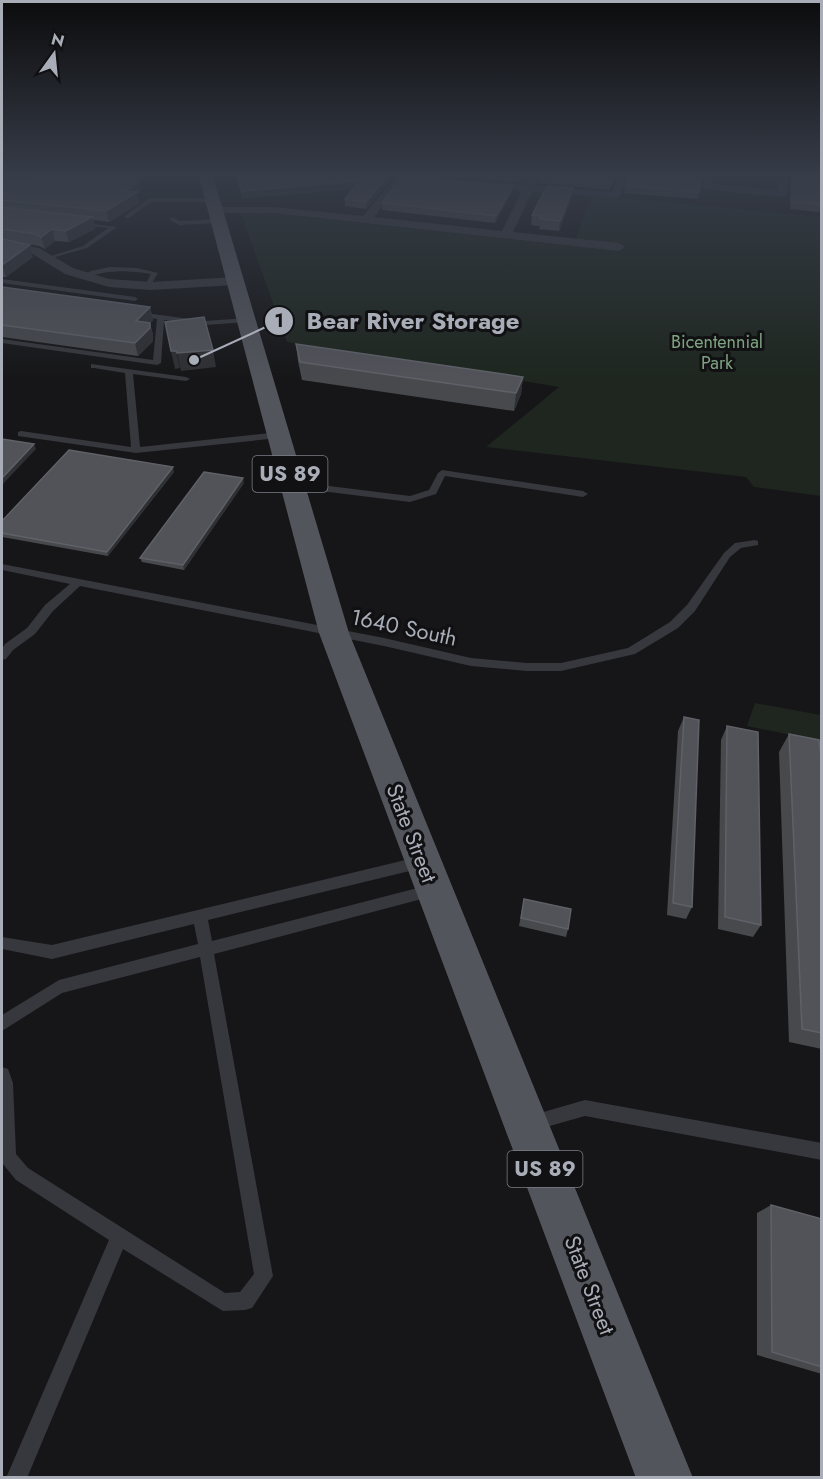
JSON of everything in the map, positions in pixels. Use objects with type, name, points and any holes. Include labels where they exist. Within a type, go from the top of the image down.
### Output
[{"type":"main road","name":"State Street","points":[[225,242],[334,633],[665,1478]]},
{"type":"street","points":[[573,242],[620,247]]},
{"type":"street","points":[[2,244],[24,247],[50,258],[69,271],[111,282],[178,285],[235,281]]},
{"type":"lane","points":[[50,258],[85,247],[92,242]]},
{"type":"lane","points":[[2,281],[135,299]]},
{"type":"lane","points":[[127,312],[205,323],[247,321]]},
{"type":"lane","points":[[2,341],[157,363],[161,317]]},
{"type":"lane","points":[[94,366],[186,380]]},
{"type":"lane","points":[[129,371],[136,450]]},
{"type":"lane","points":[[21,434],[136,450],[279,435]]},
{"type":"lane","points":[[294,489],[329,489],[410,499],[433,492],[442,473],[583,494]]},
{"type":"lane","name":"1640 South","points":[[2,567],[471,662],[526,667],[561,667],[631,651],[674,625],[691,608],[727,555],[738,545],[755,543]]},
{"type":"lane","points":[[2,656],[9,647],[31,631],[49,608],[78,582]]},
{"type":"lane","points":[[2,943],[52,952],[200,916],[429,875]]},
{"type":"lane","points":[[2,1024],[59,987],[206,948],[429,875]]},
{"type":"lane","points":[[2,1075],[5,1083],[8,1157],[22,1174],[224,1302],[245,1301],[264,1276],[200,916]]},
{"type":"lane","points":[[527,1124],[585,1108],[822,1152]]},
{"type":"lane","points":[[16,1478],[120,1236]]},
{"type":"green space","name":"Bicentennial Park","points":[[251,242],[536,242],[573,246],[574,242],[821,242],[821,496],[754,487],[746,477],[486,447],[559,387],[287,342]]},
{"type":"green space","points":[[755,703],[821,715],[821,741],[747,726]]},
{"type":"building","points":[[2,242],[30,245],[2,265]]},
{"type":"building","points":[[2,287],[150,307],[136,321],[150,323],[150,328],[135,343],[2,325]]},
{"type":"building","points":[[204,317],[213,350],[177,353],[171,351],[165,322]]},
{"type":"building","points":[[296,344],[523,377],[516,393],[300,362]]},
{"type":"building","points":[[2,439],[34,444],[2,478]]},
{"type":"building","points":[[69,450],[173,467],[107,552],[2,533],[2,521]]},
{"type":"building","points":[[204,472],[243,478],[183,565],[140,558]]},
{"type":"building","points":[[684,717],[699,720],[692,907],[673,903]]},
{"type":"building","points":[[727,726],[758,732],[761,925],[725,917]]},
{"type":"building","points":[[789,734],[819,740],[822,767],[822,1033],[802,1029]]},
{"type":"building","points":[[524,899],[571,909],[568,929],[521,918]]},
{"type":"building","points":[[771,1205],[822,1219],[822,1367],[772,1352]]},
{"type":"place","name":"Bear River Storage","points":[[194,360]]}]
